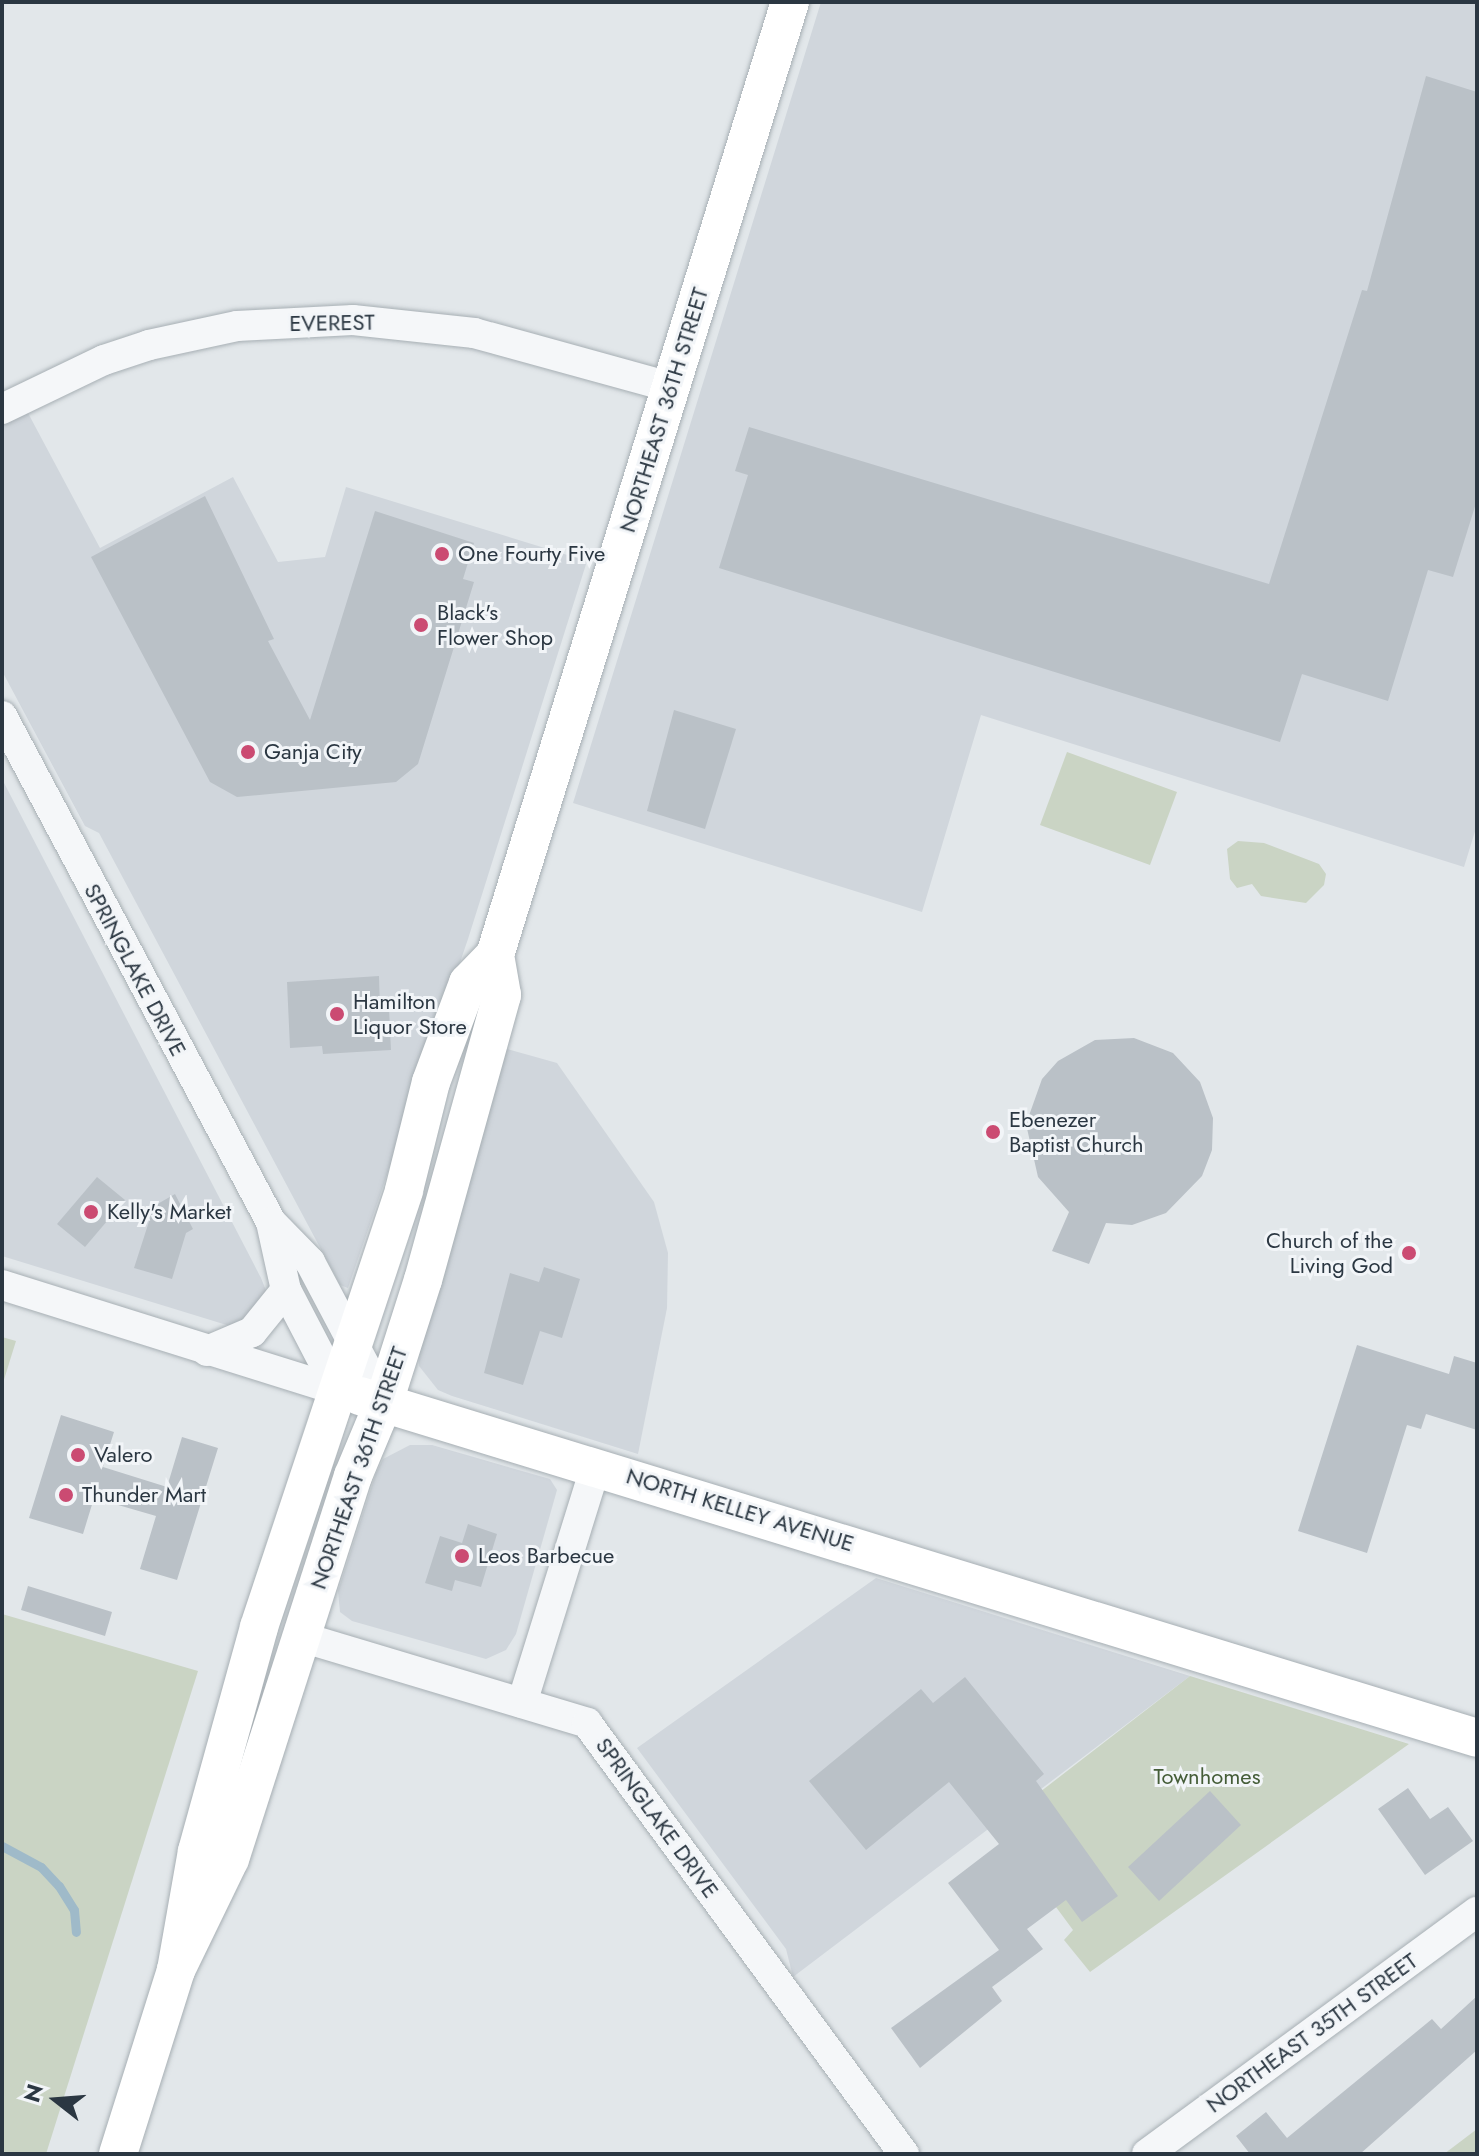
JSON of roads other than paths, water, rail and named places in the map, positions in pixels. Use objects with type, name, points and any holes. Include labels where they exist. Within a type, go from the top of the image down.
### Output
[{"type":"main road","name":"NORTHEAST 36TH STREET","points":[[118,2154],[176,1970],[197,1851],[259,1627],[404,1190],[431,1082],[468,983],[495,955],[790,2]]},
{"type":"main road","name":"NORTHEAST 36TH STREET","points":[[176,1970],[230,1859],[353,1476],[384,1402],[502,995],[495,955]]},
{"type":"main road","name":"NORTH KELLEY AVENUE","points":[[338,1390],[596,1465],[1477,1738]]},
{"type":"main road","points":[[259,1627],[301,1637]]},
{"type":"street","name":"EVEREST","points":[[2,409],[149,345],[237,326],[353,320],[474,333],[670,387]]},
{"type":"street","name":"SPRINGLAKE DRIVE","points":[[2,716],[271,1222],[286,1290],[338,1390]]},
{"type":"street","name":"SPRINGLAKE DRIVE","points":[[271,1222],[310,1262],[384,1402]]},
{"type":"street","name":"NORTH KELLEY AVENUE","points":[[2,1285],[338,1390]]},
{"type":"street","points":[[207,1351],[252,1332],[286,1290]]},
{"type":"street","points":[[522,1703],[596,1465]]},
{"type":"street","name":"SPRINGLAKE DRIVE","points":[[301,1637],[587,1723],[904,2154]]},
{"type":"street","name":"NORTHEAST 35TH STREET","points":[[1147,2154],[1477,1912]]},
{"type":"waterway","points":[[2,1846],[41,1867],[59,1886],[74,1910],[76,1932]]},
{"type":"place","name":"One Fourty Five","points":[[442,554]]},
{"type":"place","name":"Black's Flower Shop","points":[[421,625]]},
{"type":"place","name":"Ganja City","points":[[248,752]]},
{"type":"place","name":"Hamilton Liquor Store","points":[[337,1014]]},
{"type":"place","name":"Ebenezer Baptist Church","points":[[993,1132]]},
{"type":"place","name":"Kelly's Market","points":[[91,1212]]},
{"type":"place","name":"Church of the Living God","points":[[1409,1253]]},
{"type":"place","name":"Valero","points":[[78,1455]]},
{"type":"place","name":"Thunder Mart","points":[[66,1495]]},
{"type":"place","name":"Leos Barbecue","points":[[462,1556]]},
{"type":"park label","name":"Townhomes","points":[[1207,1777]]}]
